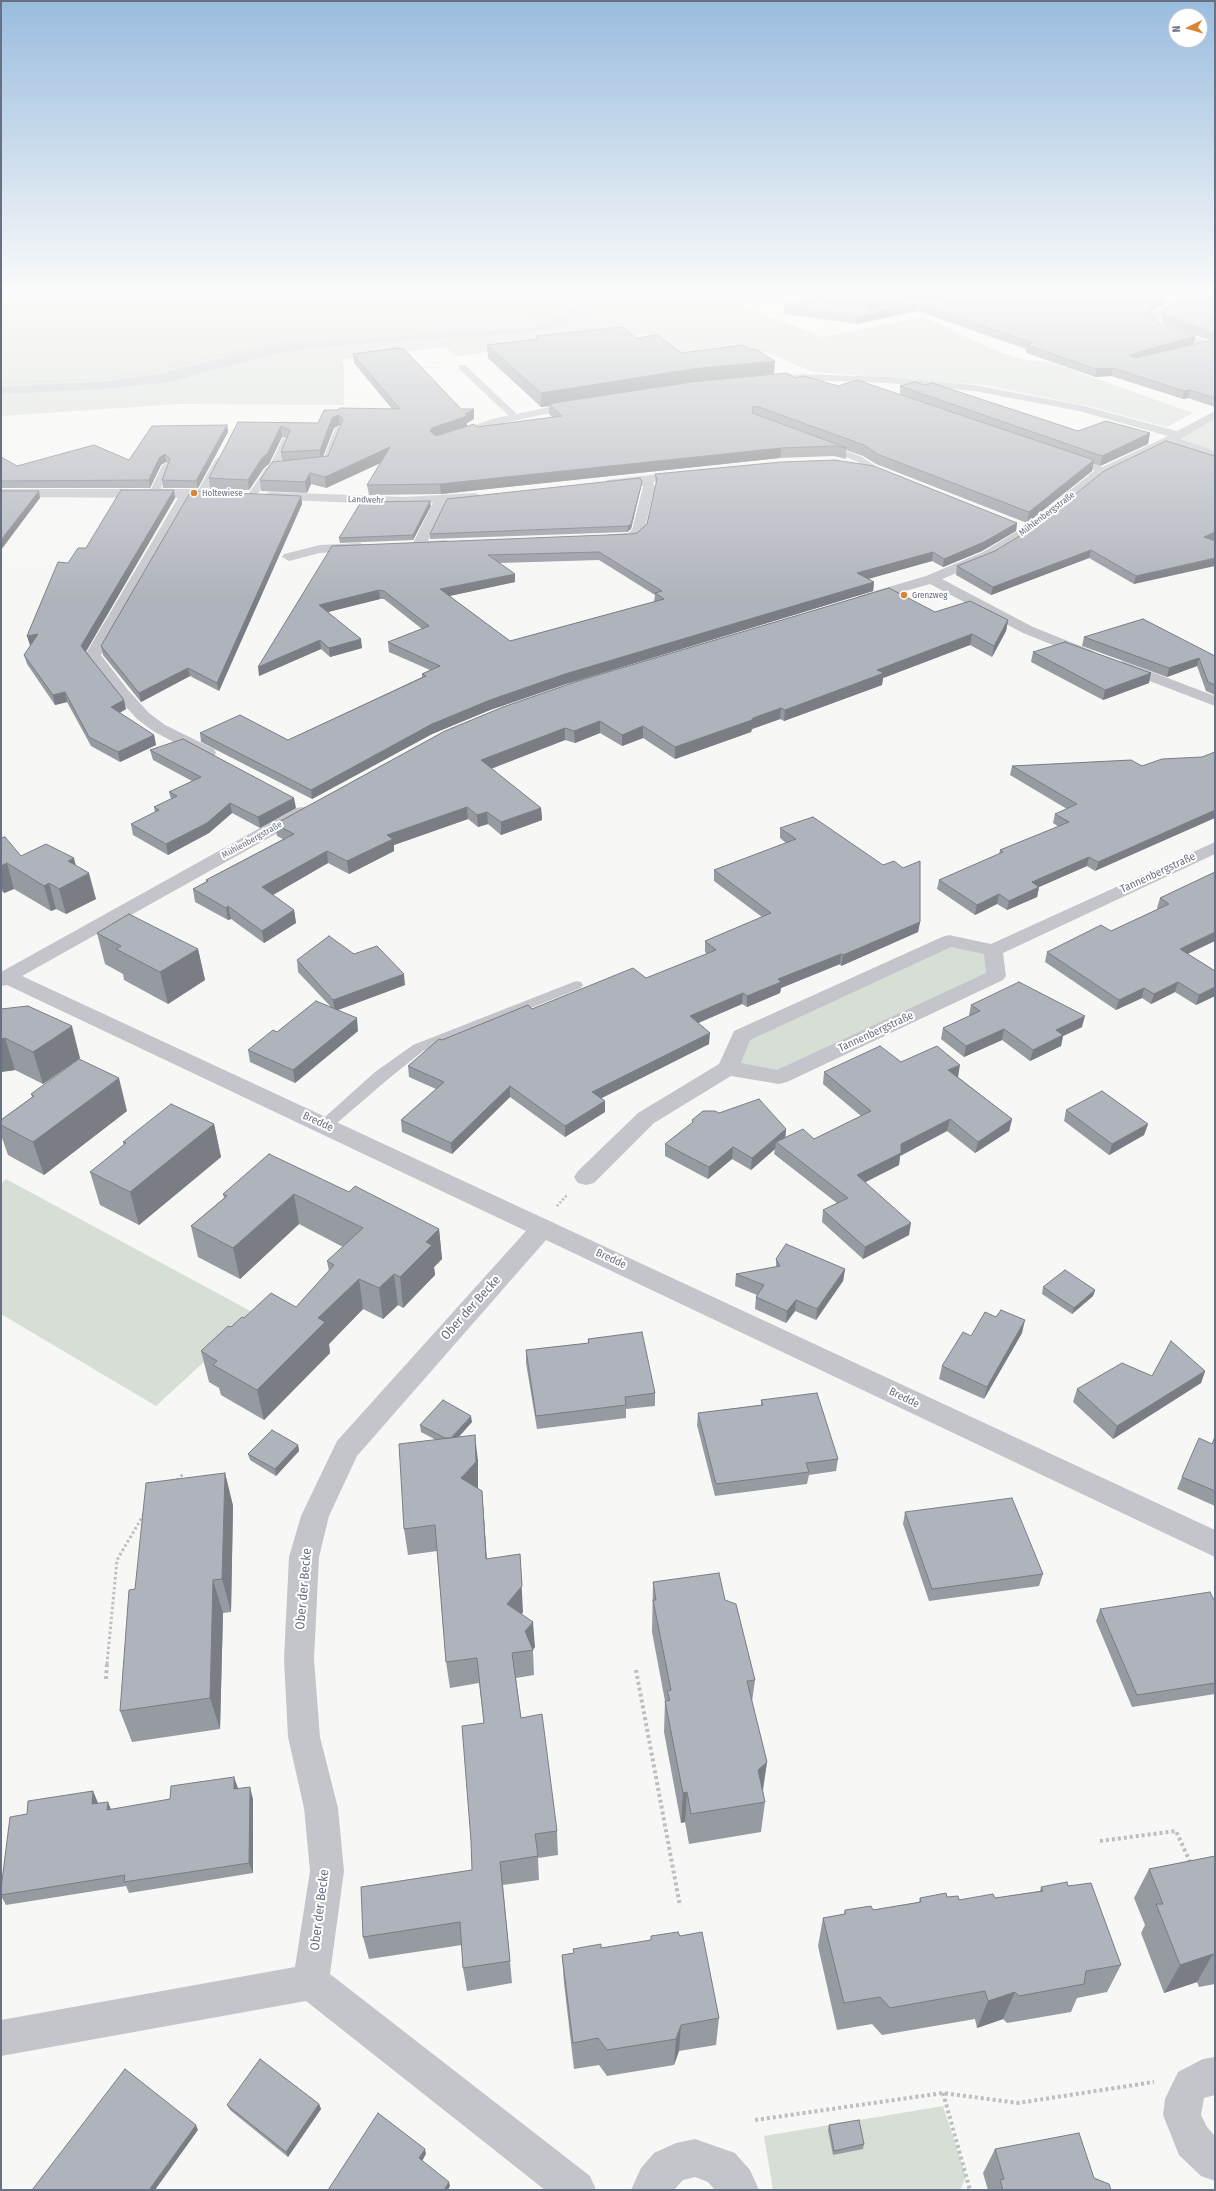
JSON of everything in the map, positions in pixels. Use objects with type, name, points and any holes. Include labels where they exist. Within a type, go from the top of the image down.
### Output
[{"type":"street","points":[[1018,396],[1080,408],[1174,437],[1215,455]]},
{"type":"street","points":[[444,439],[496,421],[593,402]]},
{"type":"street","name":"Mühlenbergstraße","points":[[850,603],[931,579],[988,555],[1029,530],[1105,471],[1174,437],[1215,414]]},
{"type":"street","points":[[834,462],[890,474]]},
{"type":"street","points":[[600,484],[701,473]]},
{"type":"street","points":[[597,539],[632,537],[638,532],[649,487],[646,479]]},
{"type":"street","name":"Landwehr","points":[[1,494],[154,493],[253,495],[357,500],[441,500],[492,495]]},
{"type":"street","points":[[194,494],[93,655],[122,693],[143,716],[159,728],[221,760]]},
{"type":"street","points":[[419,545],[441,500]]},
{"type":"street","points":[[1014,524],[1029,530]]},
{"type":"street","points":[[404,545],[458,543]]},
{"type":"street","points":[[289,557],[320,549],[374,547]]},
{"type":"street","points":[[931,579],[1028,630],[1215,702]]},
{"type":"street","name":"Mühlenbergstraße","points":[[4,978],[308,804]]},
{"type":"street","name":"Tannenbergstraße","points":[[728,1068],[780,1076],[996,976],[993,950],[1215,847]]},
{"type":"street","points":[[586,1177],[646,1118],[728,1068],[740,1036],[950,941],[993,950]]},
{"type":"street","name":"Bredde","points":[[4,978],[324,1125],[1215,1544]]},
{"type":"street","name":"Ober der Becke","points":[[311,1982],[327,1871],[321,1808],[304,1737],[299,1659],[304,1557],[315,1516],[347,1449],[376,1414],[543,1228]]},
{"type":"street","points":[[1,2038],[311,1982],[576,2190]]},
{"type":"street","points":[[1215,2076],[1196,2080],[1186,2092],[1182,2115],[1188,2133],[1199,2148],[1215,2162]]},
{"type":"street","points":[[651,2190],[654,2182],[668,2167],[676,2162],[695,2158],[713,2163],[721,2168],[736,2184],[739,2190]]},
{"type":"lane","points":[[493,396],[515,417]]},
{"type":"lane","points":[[301,465],[325,464],[339,429]]},
{"type":"lane","points":[[274,467],[286,440]]},
{"type":"lane","points":[[814,442],[859,459],[877,470]]},
{"type":"lane","points":[[194,494],[225,448]]},
{"type":"lane","points":[[1061,456],[1105,471]]},
{"type":"lane","points":[[253,495],[269,469],[288,465]]},
{"type":"lane","points":[[154,493],[166,466]]},
{"type":"lane","points":[[324,1125],[381,1076],[418,1048],[576,985]]},
{"type":"path","points":[[543,1228],[561,1201],[586,1177]]},
{"type":"path","points":[[173,1484],[184,1473]]},
{"type":"path","points":[[106,1680],[117,1560],[142,1516],[147,1511]]},
{"type":"path","points":[[636,1670],[680,1906]]},
{"type":"path","points":[[1100,1841],[1176,1831],[1192,1867],[1199,1866]]},
{"type":"path","points":[[755,2120],[943,2093],[1018,2103],[1156,2082],[1184,2098]]},
{"type":"path","points":[[943,2093],[970,2190]]},
{"type":"shaded area","points":[[1,396],[344,396],[344,405],[179,404],[1,416]]},
{"type":"shaded area","points":[[1040,396],[1146,396],[1193,413],[1167,427],[1088,406]]},
{"type":"shaded area","points":[[1215,417],[1215,455],[1170,440]]},
{"type":"shaded area","points":[[952,946],[986,953],[988,974],[778,1072],[736,1065],[746,1038]]},
{"type":"shaded area","points":[[6,1179],[256,1314],[156,1406],[1,1314],[1,1184]]},
{"type":"shaded area","points":[[943,2106],[966,2177],[960,2190],[773,2190],[764,2136]]},
{"type":"building","points":[[389,396],[449,396],[461,409],[474,409],[465,414],[467,416],[432,428],[430,431],[436,436],[474,424],[477,427],[562,416],[549,404],[598,396],[905,396],[1094,460],[1029,512],[877,454],[864,445],[753,406],[752,413],[847,448],[835,446],[781,448],[440,484],[367,485],[390,447],[325,477],[310,473],[305,482],[260,480],[272,462],[328,456],[343,419],[339,415],[332,418],[320,450],[281,452],[290,430],[281,426],[267,454],[262,458],[248,480],[209,478],[238,422],[318,423],[324,410],[338,410],[340,408],[400,409]]},
{"type":"building","points":[[930,396],[972,396],[1078,431],[1106,421],[1150,433],[1102,456]]},
{"type":"building","points":[[227,425],[196,481],[162,480],[170,459],[165,454],[159,458],[149,480],[1,481],[1,457],[17,466],[94,445],[129,460],[152,426]]},
{"type":"building","points":[[1166,441],[1215,456],[1215,532],[1204,537],[1215,541],[1215,558],[1136,576],[1091,550],[993,587],[957,566],[995,551],[1036,526],[1104,471]]},
{"type":"building","points":[[835,460],[874,466],[1017,523],[984,542],[944,559],[933,552],[857,573],[874,582],[565,674],[490,700],[432,724],[311,790],[200,733],[240,715],[288,740],[426,676],[422,674],[440,666],[388,642],[429,626],[384,591],[379,590],[319,605],[361,639],[329,648],[320,640],[258,667],[332,546],[637,533],[647,524],[657,479],[655,474],[781,462]],"holes":[[[599,552],[662,591],[655,593],[664,599],[510,641],[440,589],[515,574],[488,555]]]},
{"type":"building","points":[[640,478],[642,482],[631,524],[628,526],[430,534],[447,499]]},
{"type":"building","points":[[121,490],[174,490],[81,646],[124,700],[111,707],[154,735],[118,752],[89,737],[65,692],[53,695],[24,655],[38,634],[27,636],[58,562],[68,563],[78,548],[86,548]]},
{"type":"building","points":[[1,491],[39,491],[1,540]]},
{"type":"building","points":[[191,491],[301,496],[217,683],[188,668],[139,693],[101,646]]},
{"type":"building","points":[[430,501],[413,535],[339,538],[361,502]]},
{"type":"building","points":[[889,588],[935,612],[970,601],[1008,620],[994,646],[972,634],[877,670],[884,673],[785,710],[781,708],[753,718],[752,720],[675,747],[643,726],[622,735],[600,721],[574,731],[565,728],[481,760],[541,808],[501,822],[487,812],[477,815],[467,807],[387,835],[393,839],[347,861],[327,851],[262,887],[294,910],[262,931],[228,906],[226,908],[193,889],[208,881],[206,880],[294,834],[275,824],[445,731],[503,707],[578,681]]},
{"type":"building","points":[[1143,619],[1215,656],[1215,685],[1208,682],[1199,658],[1169,668],[1084,637]]},
{"type":"building","points":[[1065,642],[1151,673],[1105,690],[1033,652]]},
{"type":"building","points":[[183,739],[294,798],[258,817],[230,803],[207,823],[166,844],[131,824],[159,810],[154,807],[177,796],[169,792],[201,777],[150,750]]},
{"type":"building","points":[[1215,752],[1215,810],[1098,862],[1089,857],[1032,882],[1039,887],[1009,901],[999,894],[977,905],[939,880],[1003,852],[1000,850],[1069,822],[1055,814],[1077,804],[1012,766],[1131,760],[1142,766],[1162,759],[1202,757]]},
{"type":"building","points":[[813,817],[883,865],[894,861],[903,868],[920,861],[920,922],[843,955],[841,954],[778,979],[781,982],[747,996],[743,993],[690,1016],[710,1033],[592,1092],[605,1101],[565,1126],[510,1086],[451,1143],[401,1120],[444,1082],[408,1066],[439,1039],[442,1040],[528,1005],[532,1009],[633,968],[646,978],[716,950],[705,941],[771,913],[714,870],[796,839],[780,828]]},
{"type":"building","points":[[5,837],[21,856],[46,844],[74,858],[68,861],[89,873],[59,889],[49,883],[44,886],[7,863],[1,866],[1,838]]},
{"type":"building","points":[[1215,872],[1215,932],[1180,949],[1215,971],[1215,987],[1199,995],[1178,982],[1154,994],[1144,988],[1119,1000],[1047,952],[1101,925],[1111,931],[1169,904],[1160,898]]},
{"type":"building","points":[[129,914],[198,949],[160,972],[116,949],[121,946],[97,933]]},
{"type":"building","points":[[329,936],[354,954],[377,946],[404,974],[333,1000],[297,960]]},
{"type":"building","points":[[1019,982],[1085,1016],[1056,1030],[1063,1035],[1033,1050],[1004,1029],[966,1046],[943,1028],[980,1011],[971,1005]]},
{"type":"building","points":[[316,1001],[357,1018],[293,1070],[248,1050],[273,1030],[277,1032]]},
{"type":"building","points":[[28,1006],[72,1026],[33,1052],[5,1038],[1,1039],[1,1009]]},
{"type":"building","points":[[880,1046],[901,1062],[937,1046],[960,1065],[948,1070],[1012,1119],[978,1142],[950,1119],[901,1144],[901,1153],[857,1175],[911,1223],[865,1247],[823,1210],[848,1198],[776,1142],[803,1129],[814,1139],[871,1111],[824,1072]]},
{"type":"building","points":[[79,1059],[119,1078],[33,1142],[1,1125],[1,1120],[34,1096],[31,1094]]},
{"type":"building","points":[[1102,1091],[1148,1124],[1112,1144],[1066,1110]]},
{"type":"building","points":[[759,1099],[786,1129],[752,1158],[733,1147],[709,1167],[665,1144],[693,1122],[692,1120],[703,1111],[715,1111],[719,1113]]},
{"type":"building","points":[[171,1104],[214,1124],[130,1192],[90,1172],[126,1143],[123,1142]]},
{"type":"building","points":[[269,1154],[349,1192],[355,1186],[439,1229],[426,1242],[432,1245],[400,1277],[394,1274],[379,1288],[359,1279],[318,1318],[325,1322],[257,1390],[213,1365],[217,1361],[201,1351],[228,1326],[231,1327],[242,1317],[244,1318],[271,1293],[296,1307],[334,1265],[327,1261],[363,1228],[294,1194],[233,1248],[191,1226],[227,1196],[223,1194]]},
{"type":"building","points":[[786,1244],[845,1269],[817,1309],[796,1300],[787,1311],[756,1297],[764,1285],[736,1274],[780,1266],[776,1259]]},
{"type":"building","points":[[1065,1270],[1095,1290],[1074,1308],[1043,1287]]},
{"type":"building","points":[[1001,1310],[1025,1320],[987,1387],[942,1366],[963,1332],[971,1336],[985,1312],[996,1317]]},
{"type":"building","points":[[642,1332],[655,1393],[625,1397],[626,1405],[536,1416],[526,1350],[589,1343],[588,1339]]},
{"type":"building","points":[[1171,1341],[1205,1371],[1117,1426],[1077,1389],[1122,1363],[1152,1376]]},
{"type":"building","points":[[817,1393],[838,1459],[806,1463],[809,1472],[716,1484],[698,1413],[763,1405],[761,1400]]},
{"type":"building","points":[[443,1400],[471,1416],[451,1438],[445,1438],[420,1425]]},
{"type":"building","points":[[272,1430],[298,1445],[275,1469],[248,1454]]},
{"type":"building","points":[[475,1435],[476,1462],[461,1478],[482,1491],[486,1559],[520,1554],[522,1586],[507,1604],[533,1622],[525,1631],[533,1650],[512,1653],[521,1718],[542,1714],[557,1831],[535,1834],[538,1856],[500,1862],[510,1961],[463,1968],[460,1922],[363,1937],[361,1887],[472,1870],[462,1726],[484,1723],[477,1658],[446,1662],[435,1525],[404,1529],[399,1444]]},
{"type":"building","points":[[1215,1437],[1215,1491],[1182,1477],[1199,1438],[1212,1444]]},
{"type":"building","points":[[225,1473],[222,1579],[213,1580],[210,1698],[120,1711],[129,1590],[135,1589],[146,1483]]},
{"type":"building","points":[[1012,1498],[1043,1574],[932,1589],[905,1512]]},
{"type":"building","points":[[719,1573],[725,1600],[736,1604],[755,1680],[747,1681],[767,1762],[758,1770],[765,1802],[691,1814],[687,1792],[683,1793],[665,1701],[670,1700],[667,1691],[671,1690],[653,1600],[656,1600],[653,1582]]},
{"type":"building","points":[[1210,1592],[1215,1602],[1215,1683],[1137,1695],[1100,1609]]},
{"type":"building","points":[[234,1777],[234,1789],[250,1787],[249,1863],[124,1882],[125,1875],[1,1895],[10,1817],[27,1814],[28,1801],[93,1791],[92,1804],[108,1802],[107,1810],[170,1799],[171,1786]]},
{"type":"building","points":[[1215,1856],[1215,1957],[1213,1954],[1180,1965],[1156,1904],[1163,1904],[1149,1869]]},
{"type":"building","points":[[1067,1882],[1068,1886],[1091,1883],[1121,1965],[1086,1971],[1084,1984],[1019,1996],[1015,1992],[988,2001],[985,1991],[890,2008],[880,1997],[844,2003],[823,1918],[845,1914],[845,1910],[871,1906],[873,1910],[921,1902],[920,1898],[946,1893],[947,1897],[958,1896],[959,1900],[993,1894],[995,1898],[1043,1891],[1041,1887]]},
{"type":"building","points":[[678,1932],[680,1936],[702,1932],[719,2018],[681,2025],[676,2039],[607,2050],[598,2038],[573,2043],[562,1955],[574,1953],[573,1949],[601,1944],[601,1948],[651,1940],[651,1936]]},
{"type":"building","points":[[260,2059],[319,2104],[286,2152],[227,2105]]},
{"type":"building","points":[[125,2069],[196,2125],[149,2190],[32,2190]]},
{"type":"building","points":[[378,2113],[425,2149],[419,2158],[449,2182],[444,2190],[328,2190]]},
{"type":"building","points":[[859,2120],[864,2144],[834,2151],[829,2125]]},
{"type":"building","points":[[1079,2133],[1094,2178],[1109,2184],[1111,2190],[1003,2190],[1000,2180],[1004,2179],[995,2149]]},
{"type":"place","name":"Holtewiese","points":[[194,493]]},
{"type":"place","name":"Grenzweg","points":[[904,595]]}]
